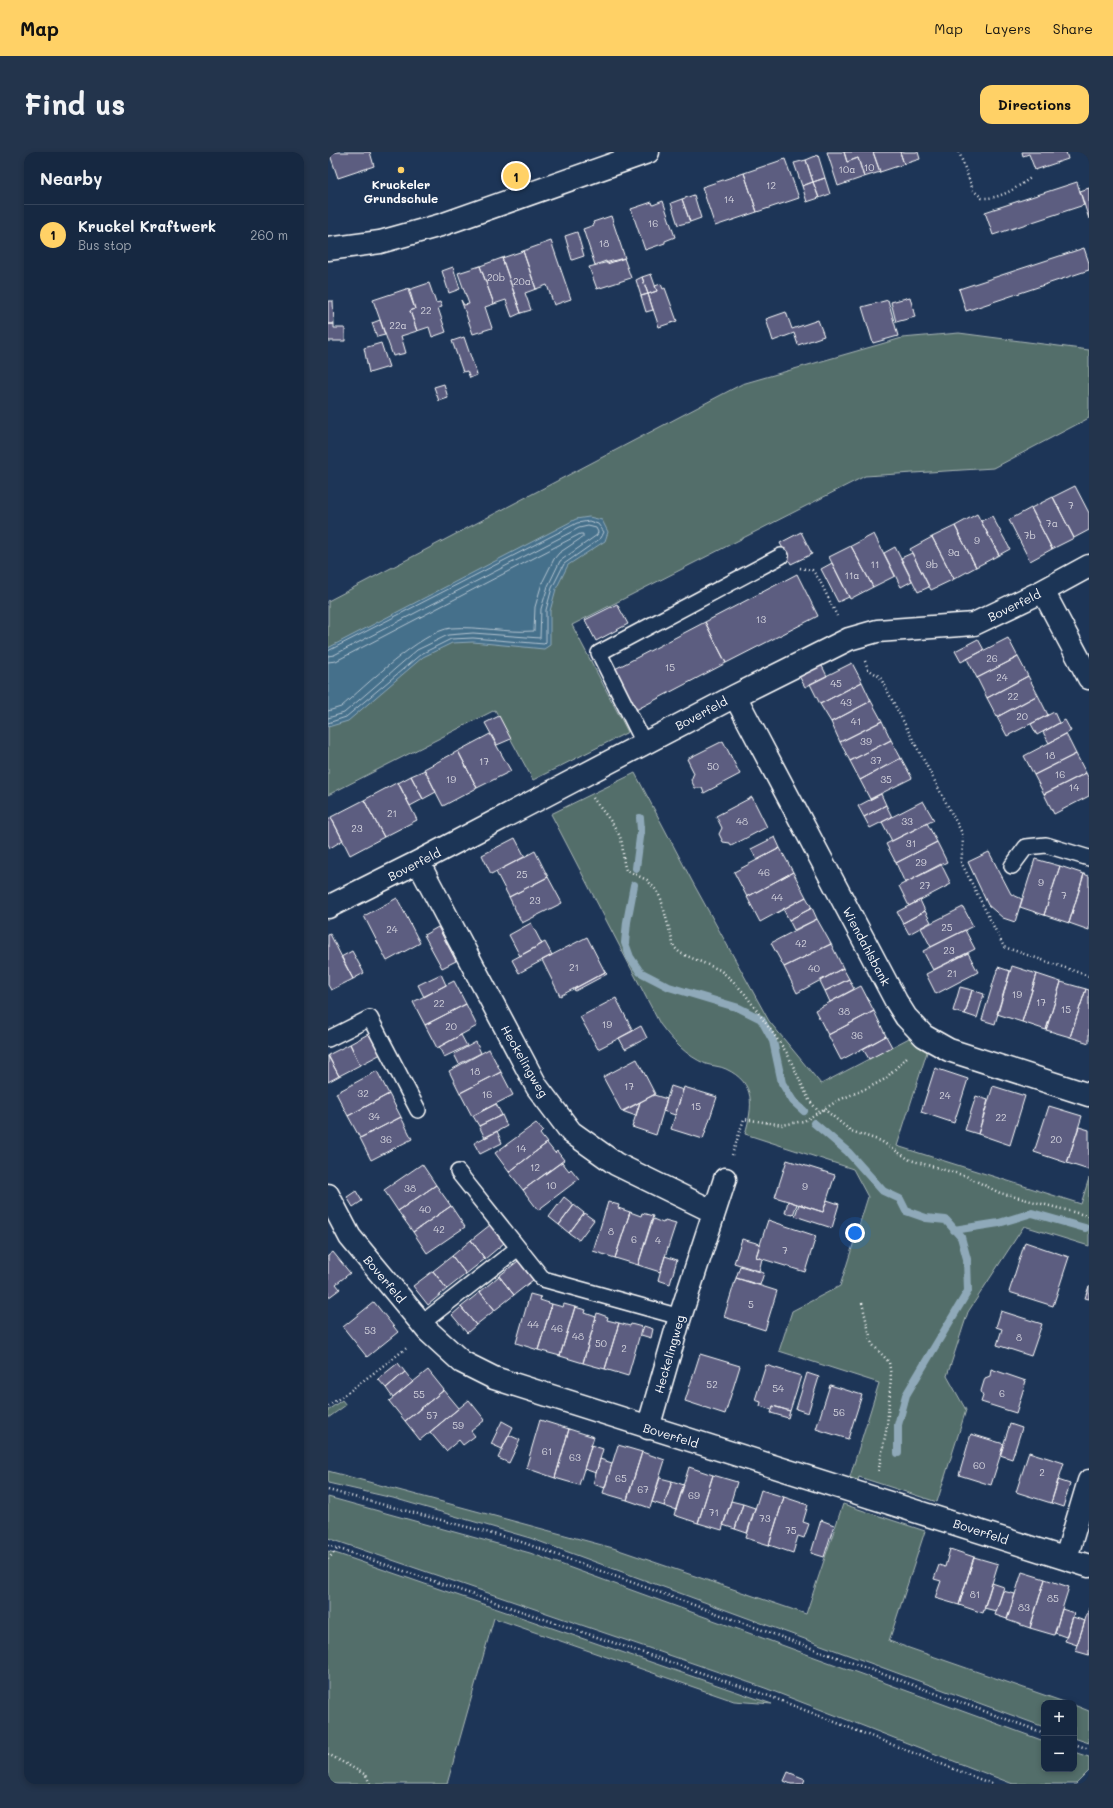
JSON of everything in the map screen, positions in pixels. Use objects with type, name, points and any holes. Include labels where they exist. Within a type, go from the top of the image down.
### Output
[{"type":"street","points":[[328,249],[380,242],[441,225],[648,152]]},
{"type":"street","name":"Boverfeld","points":[[328,907],[418,862],[735,696],[852,639],[877,631],[974,624],[1089,566]]},
{"type":"street","points":[[1042,591],[1089,678]]},
{"type":"street","name":"Wiendahlsbank","points":[[735,696],[896,1001],[906,1017],[924,1036],[948,1050],[1089,1095]]},
{"type":"street","name":"Heckelingweg","points":[[418,862],[537,1087],[571,1132],[616,1164],[714,1212]]},
{"type":"street","name":"Heckelingweg","points":[[648,1428],[680,1317],[725,1179]]},
{"type":"street","name":"Boverfeld","points":[[328,1195],[350,1237],[425,1327],[462,1362],[494,1378],[648,1428],[872,1496],[1089,1566]]},
{"type":"street","points":[[1066,1558],[1089,1481]]},
{"type":"lane","points":[[644,744],[599,653],[780,556]]},
{"type":"lane","points":[[1012,866],[1026,847],[1046,845],[1089,858]]},
{"type":"lane","points":[[328,1039],[370,1018],[418,1110]]},
{"type":"lane","points":[[458,1172],[543,1279],[680,1317]]},
{"type":"lane","points":[[425,1327],[518,1248]]},
{"type":"path","points":[[959,152],[973,190],[982,198],[993,198],[1000,196],[1015,190],[1032,178]]},
{"type":"path","points":[[780,556],[790,572],[801,568],[812,570],[819,578],[868,669],[880,677],[962,833],[963,845],[961,862],[1004,947],[1089,976]]},
{"type":"path","points":[[581,776],[594,799],[618,833],[621,841],[623,862],[626,870],[647,880],[657,891],[661,899],[674,947],[680,953],[720,970],[745,994],[787,1053],[810,1100],[819,1112]]},
{"type":"path","points":[[725,1179],[744,1119],[783,1125],[804,1121],[839,1100],[885,1079],[914,1050],[924,1036]]},
{"type":"path","points":[[824,1109],[851,1130],[881,1141],[910,1160],[966,1176],[1000,1193],[1089,1216]]},
{"type":"path","points":[[862,1303],[872,1344],[889,1362],[891,1376],[887,1426],[872,1496]]},
{"type":"path","points":[[328,1406],[347,1393],[425,1327]]},
{"type":"path","points":[[328,1490],[516,1540],[1041,1732]]},
{"type":"path","points":[[328,1545],[769,1696],[992,1784]]},
{"type":"path","points":[[328,1559],[338,1548]]},
{"type":"path","points":[[1077,1745],[1089,1749]]},
{"type":"path","points":[[328,1754],[366,1775],[370,1784]]},
{"type":"green space","points":[[959,333],[1089,350],[1089,418],[994,468],[865,476],[572,625],[628,732],[533,780],[495,710],[328,795],[328,601],[742,384],[902,338]]},
{"type":"green space","points":[[635,773],[769,1021],[821,1084],[911,1037],[928,1049],[897,1146],[1081,1204],[1089,1178],[1089,1246],[1024,1226],[968,1312],[947,1376],[966,1410],[937,1502],[859,1477],[856,1486],[848,1483],[879,1383],[779,1351],[792,1311],[840,1286],[868,1197],[853,1169],[745,1134],[750,1114],[750,1096],[743,1081],[724,1068],[706,1064],[692,1057],[669,1036],[660,1024],[551,814]]},
{"type":"green space","points":[[342,1400],[346,1405],[328,1418],[328,1410]]},
{"type":"green space","points":[[328,1471],[613,1548],[806,1614],[843,1504],[925,1531],[889,1641],[1058,1700],[1041,1700],[1041,1726],[530,1538],[393,1498],[328,1483]]},
{"type":"green space","points":[[328,1497],[530,1553],[1041,1740],[1041,1772],[1077,1772],[1077,1753],[1089,1757],[1089,1771],[1076,1784],[1013,1784],[765,1688],[328,1538]]},
{"type":"green space","points":[[328,1551],[772,1704],[734,1701],[494,1618],[447,1784],[328,1784]]},
{"type":"green space","points":[[1077,1706],[1089,1711],[1089,1743],[1077,1739]]},
{"type":"water","points":[[589,517],[602,520],[608,532],[605,541],[568,565],[556,589],[550,611],[550,645],[544,649],[473,642],[452,643],[423,657],[348,721],[328,727],[328,648],[576,519]]},
{"type":"building","points":[[329,152],[370,152],[374,166],[338,178]]},
{"type":"building","points":[[827,152],[844,152],[847,162],[858,158],[864,177],[838,186]]},
{"type":"building","points":[[844,152],[873,152],[880,172],[864,177],[858,158],[847,162]]},
{"type":"building","points":[[873,152],[900,152],[904,164],[880,172]]},
{"type":"building","points":[[900,152],[918,152],[920,159],[904,164]]},
{"type":"building","points":[[1022,152],[1066,152],[1068,159],[1035,170],[1029,154],[1023,156]]},
{"type":"building","points":[[818,155],[825,178],[813,182],[806,160]]},
{"type":"building","points":[[785,159],[799,198],[757,212],[744,173]]},
{"type":"building","points":[[806,160],[813,182],[802,186],[794,163]]},
{"type":"building","points":[[744,173],[757,212],[715,226],[702,187]]},
{"type":"building","points":[[825,178],[830,194],[819,198],[813,182]]},
{"type":"building","points":[[813,182],[819,198],[807,202],[802,186]]},
{"type":"building","points":[[1077,182],[1084,205],[993,235],[985,212]]},
{"type":"building","points":[[1089,188],[1089,219],[1080,191]]},
{"type":"building","points":[[694,195],[701,218],[690,222],[682,199]]},
{"type":"building","points":[[682,199],[690,222],[678,225],[671,203]]},
{"type":"building","points":[[663,201],[675,237],[665,241],[665,243],[645,250],[631,209],[652,202],[653,205]]},
{"type":"building","points":[[611,216],[625,258],[607,264],[606,261],[595,265],[583,229],[594,225],[593,222]]},
{"type":"building","points":[[577,232],[584,256],[572,260],[565,236]]},
{"type":"building","points":[[551,241],[571,299],[554,305],[547,285],[536,289],[523,251]]},
{"type":"building","points":[[1084,248],[1089,263],[1089,270],[966,311],[959,289]]},
{"type":"building","points":[[523,251],[536,289],[525,293],[531,310],[521,313],[502,258]]},
{"type":"building","points":[[502,258],[521,313],[512,317],[506,300],[494,304],[480,266]]},
{"type":"building","points":[[624,258],[631,278],[597,289],[589,267]]},
{"type":"building","points":[[480,266],[494,304],[485,307],[492,328],[473,334],[461,300],[464,305],[469,304],[458,273]]},
{"type":"building","points":[[453,267],[460,289],[449,293],[442,271]]},
{"type":"building","points":[[651,274],[657,291],[648,294],[642,277]]},
{"type":"building","points":[[642,277],[648,294],[641,296],[636,280]]},
{"type":"building","points":[[429,283],[436,303],[440,302],[442,307],[438,308],[446,332],[432,337],[429,327],[417,331],[410,311],[415,309],[408,290]]},
{"type":"building","points":[[661,284],[663,289],[665,288],[677,321],[659,327],[648,294],[657,291],[655,286]]},
{"type":"building","points":[[409,288],[415,309],[410,311],[417,331],[401,336],[406,353],[393,356],[373,300]]},
{"type":"building","points":[[648,294],[653,310],[646,312],[641,296]]},
{"type":"building","points":[[910,297],[915,317],[896,322],[891,302]]},
{"type":"building","points":[[888,300],[898,336],[873,343],[862,307]]},
{"type":"building","points":[[328,301],[333,301],[334,324],[328,324]]},
{"type":"building","points":[[786,312],[792,329],[818,320],[824,336],[798,345],[794,333],[773,341],[766,319]]},
{"type":"building","points":[[380,320],[385,335],[377,337],[372,323]]},
{"type":"building","points":[[328,324],[334,324],[334,328],[345,328],[345,341],[328,341]]},
{"type":"building","points":[[464,337],[477,375],[470,378],[467,371],[463,372],[452,341]]},
{"type":"building","points":[[381,343],[389,367],[369,373],[364,348]]},
{"type":"building","points":[[444,384],[448,398],[439,401],[434,387]]},
{"type":"building","points":[[1075,486],[1089,513],[1089,530],[1074,538],[1053,497]]},
{"type":"building","points":[[1053,497],[1074,538],[1052,549],[1031,508]]},
{"type":"building","points":[[1031,508],[1052,549],[1030,561],[1009,520]]},
{"type":"building","points":[[977,514],[999,555],[976,567],[955,526]]},
{"type":"building","points":[[992,516],[1010,549],[999,555],[981,521]]},
{"type":"building","points":[[955,526],[976,567],[954,579],[932,537]]},
{"type":"building","points":[[801,532],[812,554],[791,564],[780,543]]},
{"type":"building","points":[[874,534],[895,576],[873,587],[851,546]]},
{"type":"building","points":[[932,537],[954,579],[931,590],[910,549]]},
{"type":"building","points":[[851,546],[873,587],[850,599],[829,557]]},
{"type":"building","points":[[895,547],[912,581],[901,587],[884,553]]},
{"type":"building","points":[[912,553],[929,587],[918,592],[901,558]]},
{"type":"building","points":[[832,563],[849,597],[838,602],[821,569]]},
{"type":"building","points":[[797,574],[818,616],[726,663],[705,622]]},
{"type":"building","points":[[617,604],[628,624],[596,641],[585,620]]},
{"type":"building","points":[[705,622],[726,663],[634,711],[613,670]]},
{"type":"building","points":[[1008,638],[1018,657],[977,678],[967,659]]},
{"type":"building","points":[[978,639],[984,650],[961,662],[955,651]]},
{"type":"building","points":[[1018,657],[1028,676],[987,698],[977,678]]},
{"type":"building","points":[[852,663],[862,682],[820,704],[810,684]]},
{"type":"building","points":[[821,664],[827,676],[805,687],[799,676]]},
{"type":"building","points":[[1028,676],[1038,695],[997,717],[987,698]]},
{"type":"building","points":[[862,682],[871,701],[831,722],[820,704]]},
{"type":"building","points":[[1038,695],[1048,715],[1007,736],[997,717]]},
{"type":"building","points":[[871,701],[882,721],[840,742],[831,722]]},
{"type":"building","points":[[1054,712],[1059,723],[1037,735],[1031,724]]},
{"type":"building","points":[[499,716],[511,739],[497,745],[485,723]]},
{"type":"building","points":[[1065,720],[1071,731],[1049,743],[1043,732]]},
{"type":"building","points":[[882,721],[891,740],[850,761],[840,742]]},
{"type":"building","points":[[490,734],[511,771],[477,788],[458,751]]},
{"type":"building","points":[[1066,734],[1076,754],[1034,775],[1024,756]]},
{"type":"building","points":[[891,740],[901,758],[860,780],[850,761]]},
{"type":"building","points":[[723,741],[740,774],[704,793],[702,788],[695,788],[691,780],[694,773],[687,759]]},
{"type":"building","points":[[458,751],[477,788],[443,806],[424,769]]},
{"type":"building","points":[[1076,754],[1086,773],[1044,794],[1034,775]]},
{"type":"building","points":[[901,758],[912,778],[870,799],[860,780]]},
{"type":"building","points":[[425,770],[436,792],[423,799],[411,776]]},
{"type":"building","points":[[1086,773],[1089,779],[1089,796],[1054,814],[1044,794]]},
{"type":"building","points":[[411,776],[423,799],[410,806],[398,783]]},
{"type":"building","points":[[398,782],[417,820],[384,837],[364,800]]},
{"type":"building","points":[[881,794],[886,805],[864,817],[858,806]]},
{"type":"building","points":[[752,797],[767,827],[731,846],[730,843],[723,842],[719,834],[722,828],[716,816]]},
{"type":"building","points":[[364,800],[384,837],[350,855],[331,817]]},
{"type":"building","points":[[923,801],[934,820],[892,841],[882,822]]},
{"type":"building","points":[[886,805],[892,817],[870,828],[864,817]]},
{"type":"building","points":[[331,818],[343,840],[330,848],[328,844],[328,820]]},
{"type":"building","points":[[927,823],[937,842],[896,863],[886,844]]},
{"type":"building","points":[[775,837],[780,848],[757,860],[751,849]]},
{"type":"building","points":[[515,838],[525,857],[491,874],[482,855]]},
{"type":"building","points":[[937,842],[947,862],[905,883],[896,863]]},
{"type":"building","points":[[780,848],[793,872],[747,897],[734,872]]},
{"type":"building","points":[[535,851],[548,877],[509,897],[496,872]]},
{"type":"building","points":[[989,852],[1011,894],[1022,899],[1015,922],[1003,918],[988,905],[968,862]]},
{"type":"building","points":[[1035,859],[1060,866],[1044,915],[1020,907]]},
{"type":"building","points":[[941,864],[951,884],[909,906],[899,886]]},
{"type":"building","points":[[1060,866],[1084,874],[1069,923],[1044,915]]},
{"type":"building","points":[[793,872],[806,897],[760,922],[747,897]]},
{"type":"building","points":[[1084,874],[1089,876],[1089,930],[1069,923]]},
{"type":"building","points":[[548,877],[562,903],[522,923],[509,897]]},
{"type":"building","points":[[806,897],[812,908],[789,920],[783,909]]},
{"type":"building","points":[[397,898],[420,943],[387,961],[364,916]]},
{"type":"building","points":[[920,900],[925,911],[903,923],[897,912]]},
{"type":"building","points":[[963,907],[973,926],[931,947],[921,928]]},
{"type":"building","points":[[812,908],[817,919],[794,930],[789,920]]},
{"type":"building","points":[[925,911],[931,922],[909,934],[903,923]]},
{"type":"building","points":[[817,919],[831,944],[784,967],[771,943]]},
{"type":"building","points":[[531,923],[542,944],[520,956],[509,935]]},
{"type":"building","points":[[438,927],[456,961],[442,968],[424,935]]},
{"type":"building","points":[[965,930],[975,949],[933,970],[923,951]]},
{"type":"building","points":[[330,934],[353,979],[331,990],[328,985],[328,935]]},
{"type":"building","points":[[587,937],[605,972],[560,996],[542,960]]},
{"type":"building","points":[[545,942],[552,955],[519,973],[512,960]]},
{"type":"building","points":[[831,944],[843,968],[797,993],[784,967]]},
{"type":"building","points":[[352,951],[364,973],[353,979],[341,957]]},
{"type":"building","points":[[968,953],[978,972],[936,994],[926,974]]},
{"type":"building","points":[[1012,966],[1037,974],[1022,1022],[997,1014]]},
{"type":"building","points":[[998,967],[1010,971],[995,1024],[982,1020]]},
{"type":"building","points":[[843,968],[849,979],[825,991],[820,981]]},
{"type":"building","points":[[605,972],[607,974],[575,991],[574,989]]},
{"type":"building","points":[[441,974],[446,985],[424,997],[418,985]]},
{"type":"building","points":[[1037,974],[1061,982],[1046,1030],[1022,1022]]},
{"type":"building","points":[[849,979],[854,989],[830,1002],[825,991]]},
{"type":"building","points":[[454,981],[466,1004],[425,1025],[413,1002]]},
{"type":"building","points":[[1061,982],[1086,989],[1070,1037],[1046,1030]]},
{"type":"building","points":[[861,986],[874,1011],[828,1035],[815,1010]]},
{"type":"building","points":[[960,987],[972,990],[965,1014],[953,1011]]},
{"type":"building","points":[[1086,989],[1089,990],[1089,1043],[1070,1037]]},
{"type":"building","points":[[972,990],[984,994],[977,1018],[965,1014]]},
{"type":"building","points":[[616,998],[633,1031],[598,1049],[580,1017]]},
{"type":"building","points":[[466,1004],[477,1026],[437,1048],[425,1025]]},
{"type":"building","points":[[874,1011],[886,1036],[841,1060],[828,1035]]},
{"type":"building","points":[[641,1026],[647,1038],[625,1049],[619,1038]]},
{"type":"building","points":[[370,1033],[381,1054],[360,1065],[350,1044]]},
{"type":"building","points":[[461,1035],[467,1046],[444,1057],[439,1047]]},
{"type":"building","points":[[886,1036],[892,1047],[869,1059],[863,1049]]},
{"type":"building","points":[[476,1042],[481,1053],[459,1064],[454,1054]]},
{"type":"building","points":[[350,1044],[360,1065],[339,1076],[328,1055]]},
{"type":"building","points":[[489,1049],[501,1072],[460,1093],[449,1071]]},
{"type":"building","points":[[328,1056],[339,1076],[328,1082]]},
{"type":"building","points":[[637,1059],[655,1094],[622,1112],[603,1077]]},
{"type":"building","points":[[935,1068],[968,1079],[954,1123],[921,1112]]},
{"type":"building","points":[[377,1071],[389,1094],[348,1116],[336,1093]]},
{"type":"building","points":[[501,1072],[513,1095],[472,1116],[460,1093]]},
{"type":"building","points":[[671,1086],[683,1090],[675,1115],[663,1111]]},
{"type":"building","points":[[993,1086],[1025,1096],[1010,1145],[978,1134]]},
{"type":"building","points":[[684,1087],[717,1097],[703,1139],[671,1129]]},
{"type":"building","points":[[389,1094],[401,1117],[360,1138],[348,1116]]},
{"type":"building","points":[[654,1095],[667,1099],[656,1135],[632,1127],[640,1102]]},
{"type":"building","points":[[976,1096],[988,1100],[978,1134],[965,1130]]},
{"type":"building","points":[[640,1102],[636,1116],[622,1111]]},
{"type":"building","points":[[496,1104],[502,1115],[479,1126],[473,1116]]},
{"type":"building","points":[[1049,1106],[1082,1116],[1067,1163],[1034,1152]]},
{"type":"building","points":[[502,1115],[507,1126],[485,1138],[479,1126]]},
{"type":"building","points":[[401,1117],[412,1139],[371,1160],[360,1138]]},
{"type":"building","points":[[536,1123],[543,1131],[540,1134],[547,1143],[509,1172],[495,1153]]},
{"type":"building","points":[[1079,1127],[1089,1130],[1089,1170],[1067,1163]]},
{"type":"building","points":[[497,1131],[502,1143],[480,1154],[474,1143]]},
{"type":"building","points":[[547,1143],[555,1153],[557,1151],[564,1160],[523,1190],[509,1172]]},
{"type":"building","points":[[787,1160],[835,1175],[823,1212],[775,1197]]},
{"type":"building","points":[[562,1162],[569,1171],[571,1169],[579,1179],[538,1210],[523,1190]]},
{"type":"building","points":[[422,1164],[436,1185],[398,1211],[384,1190]]},
{"type":"building","points":[[436,1185],[451,1206],[413,1232],[398,1211]]},
{"type":"building","points":[[356,1191],[362,1201],[353,1207],[347,1197]]},
{"type":"building","points":[[564,1197],[574,1205],[559,1225],[549,1217]]},
{"type":"building","points":[[827,1200],[839,1204],[832,1228],[795,1216],[799,1204],[823,1212]]},
{"type":"building","points":[[788,1201],[797,1204],[793,1215],[785,1213]]},
{"type":"building","points":[[608,1202],[619,1205],[618,1208],[630,1212],[615,1258],[593,1251]]},
{"type":"building","points":[[574,1205],[584,1213],[569,1233],[559,1225]]},
{"type":"building","points":[[451,1206],[465,1227],[427,1253],[413,1232]]},
{"type":"building","points":[[630,1212],[641,1216],[642,1213],[653,1216],[638,1265],[615,1258]]},
{"type":"building","points":[[584,1213],[594,1220],[579,1240],[569,1233]]},
{"type":"building","points":[[653,1219],[663,1223],[665,1220],[676,1223],[660,1272],[638,1265]]},
{"type":"building","points":[[768,1220],[816,1236],[805,1272],[756,1257]]},
{"type":"building","points":[[490,1225],[504,1243],[485,1259],[471,1240]]},
{"type":"building","points":[[742,1239],[760,1244],[756,1257],[762,1259],[759,1271],[734,1263]]},
{"type":"building","points":[[471,1240],[485,1259],[466,1274],[452,1256]]},
{"type":"building","points":[[1025,1242],[1069,1257],[1053,1306],[1009,1292]]},
{"type":"building","points":[[333,1252],[350,1273],[336,1284],[340,1289],[328,1298],[328,1256]]},
{"type":"building","points":[[452,1256],[466,1274],[447,1289],[433,1271]]},
{"type":"building","points":[[665,1256],[677,1260],[670,1284],[658,1280]]},
{"type":"building","points":[[518,1261],[533,1280],[514,1295],[499,1276]]},
{"type":"building","points":[[740,1266],[764,1273],[760,1285],[736,1278]]},
{"type":"building","points":[[433,1271],[447,1289],[428,1305],[413,1286]]},
{"type":"building","points":[[499,1276],[514,1295],[495,1310],[480,1292]]},
{"type":"building","points":[[736,1278],[777,1291],[765,1330],[724,1317]]},
{"type":"building","points":[[1089,1286],[1089,1299],[1085,1298]]},
{"type":"building","points":[[480,1292],[495,1310],[476,1325],[461,1307]]},
{"type":"building","points":[[530,1294],[541,1297],[540,1300],[552,1304],[538,1350],[516,1343]]},
{"type":"building","points":[[374,1302],[398,1332],[367,1357],[343,1327]]},
{"type":"building","points":[[552,1304],[563,1307],[564,1304],[575,1307],[560,1356],[538,1350]]},
{"type":"building","points":[[461,1307],[476,1325],[467,1333],[452,1315]]},
{"type":"building","points":[[575,1307],[586,1310],[585,1313],[596,1317],[583,1363],[560,1356]]},
{"type":"building","points":[[1001,1311],[1042,1324],[1031,1356],[997,1345],[1002,1329],[996,1327]]},
{"type":"building","points":[[597,1313],[608,1317],[607,1320],[619,1323],[605,1369],[583,1363]]},
{"type":"building","points":[[619,1323],[642,1327],[628,1376],[605,1369]]},
{"type":"building","points":[[644,1326],[653,1329],[651,1338],[641,1335]]},
{"type":"building","points":[[700,1354],[740,1366],[725,1414],[685,1401]]},
{"type":"building","points":[[398,1363],[405,1372],[386,1388],[378,1379]]},
{"type":"building","points":[[766,1365],[801,1376],[790,1411],[773,1406],[772,1410],[760,1406],[761,1402],[755,1400]]},
{"type":"building","points":[[991,1369],[1026,1381],[1016,1413],[981,1402],[983,1396],[981,1391],[985,1378],[990,1376]]},
{"type":"building","points":[[428,1370],[444,1390],[405,1421],[389,1401]]},
{"type":"building","points":[[405,1372],[413,1382],[393,1398],[386,1388]]},
{"type":"building","points":[[807,1373],[819,1377],[808,1413],[796,1409]]},
{"type":"building","points":[[830,1385],[862,1395],[848,1439],[816,1429]]},
{"type":"building","points":[[444,1390],[459,1408],[420,1440],[405,1421]]},
{"type":"building","points":[[469,1400],[485,1420],[471,1431],[475,1436],[463,1445],[459,1440],[446,1451],[430,1432]]},
{"type":"building","points":[[773,1406],[790,1411],[788,1418],[771,1413]]},
{"type":"building","points":[[540,1420],[569,1429],[555,1478],[526,1468]]},
{"type":"building","points":[[502,1421],[513,1427],[502,1449],[491,1444]]},
{"type":"building","points":[[1010,1424],[1022,1428],[1012,1459],[1000,1455]]},
{"type":"building","points":[[569,1429],[594,1437],[579,1485],[555,1478]]},
{"type":"building","points":[[971,1434],[1004,1444],[991,1485],[959,1475]]},
{"type":"building","points":[[509,1435],[520,1440],[509,1463],[498,1458]]},
{"type":"building","points":[[591,1445],[603,1449],[596,1473],[584,1469]]},
{"type":"building","points":[[618,1445],[642,1452],[627,1500],[603,1493]]},
{"type":"building","points":[[642,1452],[665,1460],[650,1508],[627,1500]]},
{"type":"building","points":[[1029,1452],[1064,1463],[1051,1503],[1016,1492]]},
{"type":"building","points":[[600,1459],[612,1463],[605,1488],[593,1484]]},
{"type":"building","points":[[689,1467],[713,1475],[698,1523],[674,1515]]},
{"type":"building","points":[[713,1475],[737,1482],[722,1530],[698,1523]]},
{"type":"building","points":[[660,1478],[672,1481],[664,1506],[652,1502]]},
{"type":"building","points":[[1058,1480],[1070,1484],[1063,1507],[1051,1503]]},
{"type":"building","points":[[672,1481],[684,1485],[676,1510],[664,1506]]},
{"type":"building","points":[[761,1490],[784,1497],[769,1545],[746,1538]]},
{"type":"building","points":[[784,1497],[808,1505],[803,1522],[809,1524],[804,1538],[798,1536],[793,1553],[769,1545]]},
{"type":"building","points":[[731,1501],[743,1504],[735,1529],[723,1525]]},
{"type":"building","points":[[743,1504],[755,1508],[747,1533],[735,1529]]},
{"type":"building","points":[[821,1520],[834,1525],[824,1557],[811,1553]]},
{"type":"building","points":[[950,1549],[974,1557],[959,1605],[935,1598],[941,1581],[934,1579],[939,1565],[945,1567]]},
{"type":"building","points":[[974,1557],[998,1564],[983,1613],[959,1605]]},
{"type":"building","points":[[1022,1572],[1045,1579],[1030,1628],[1007,1620]]},
{"type":"building","points":[[1045,1579],[1069,1587],[1054,1635],[1030,1628]]},
{"type":"building","points":[[992,1583],[1004,1587],[996,1611],[984,1608]]},
{"type":"building","points":[[1003,1591],[1015,1594],[1007,1619],[995,1615]]},
{"type":"building","points":[[1089,1608],[1089,1655],[1075,1651]]},
{"type":"building","points":[[1062,1609],[1074,1613],[1066,1637],[1055,1633]]},
{"type":"building","points":[[1073,1617],[1085,1621],[1077,1645],[1065,1641]]},
{"type":"building","points":[[788,1772],[805,1779],[803,1784],[791,1784],[784,1781]]},
{"type":"waterway","points":[[636,868],[641,830],[640,818]]},
{"type":"waterway","points":[[634,885],[627,922],[625,943],[630,957],[640,972],[669,987],[739,1008],[761,1019],[773,1041],[782,1083],[793,1101],[804,1111]]},
{"type":"waterway","points":[[814,1123],[848,1152],[883,1191],[900,1199],[906,1211],[926,1218],[946,1220],[961,1237],[967,1259],[968,1291],[906,1395],[898,1425],[898,1453]]},
{"type":"waterway","points":[[954,1230],[999,1223],[1032,1213],[1085,1228]]},
{"type":"place","name":"Kruckeler Grundschule","points":[[401,170]]},
{"type":"place","name":"Kruckel Kraftwerk","points":[[516,176]]}]
